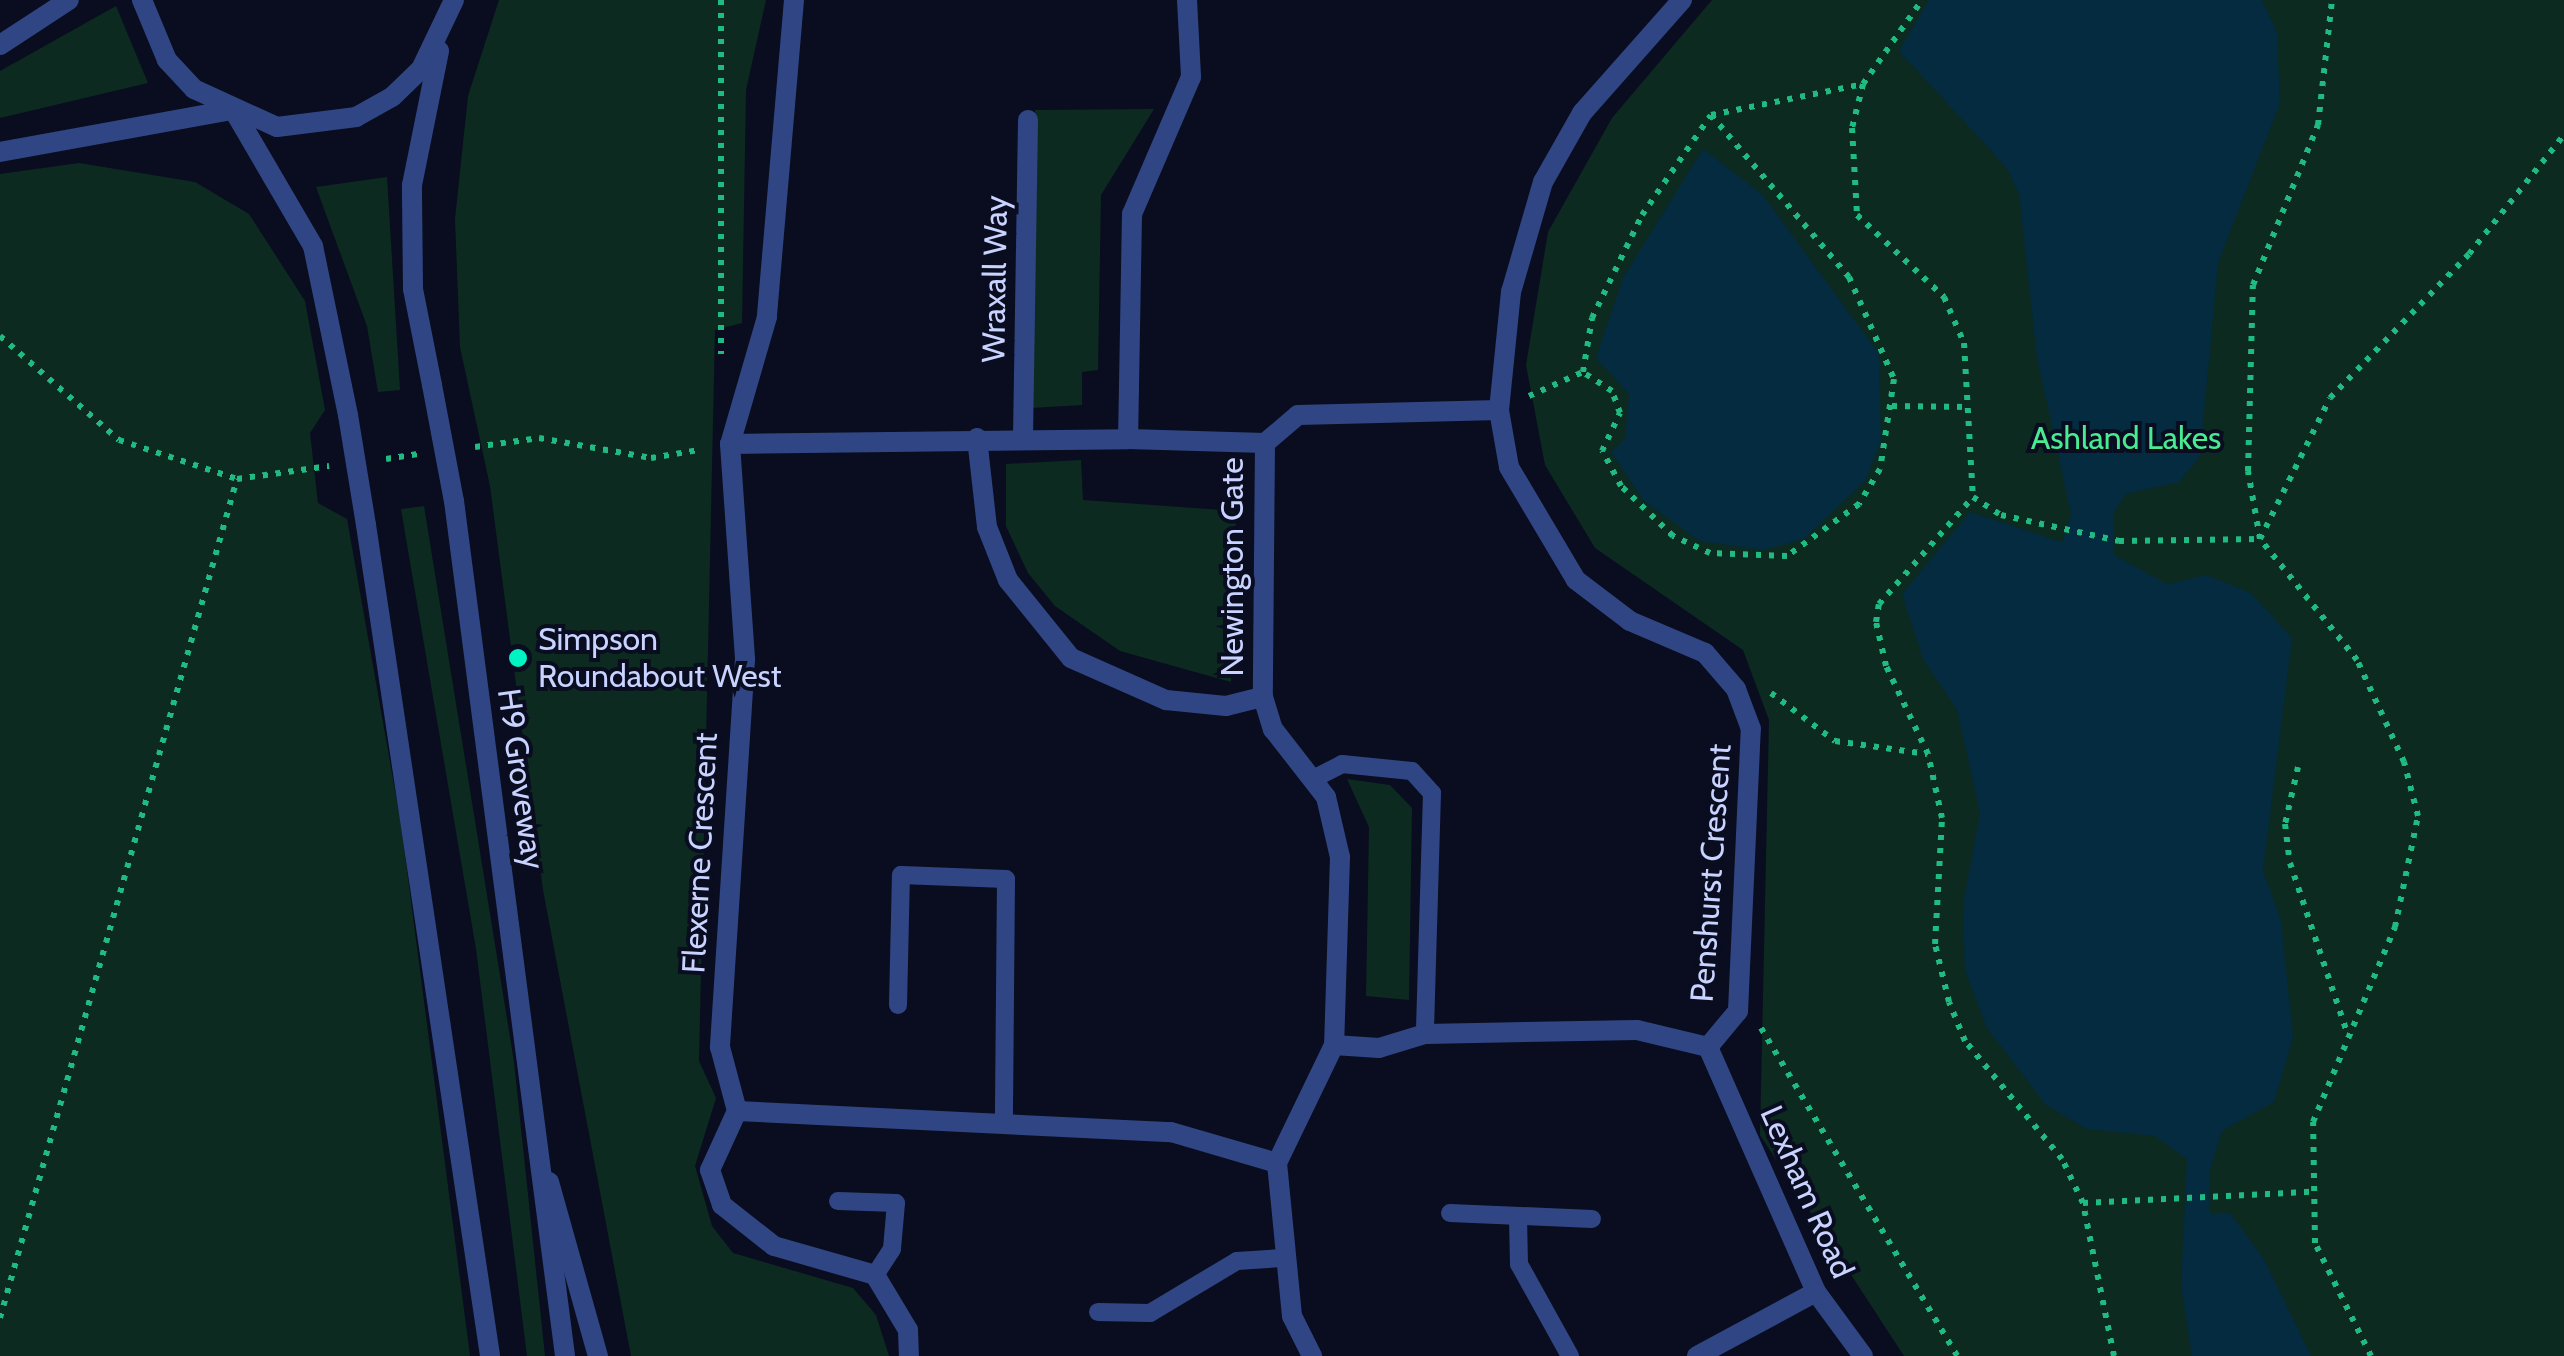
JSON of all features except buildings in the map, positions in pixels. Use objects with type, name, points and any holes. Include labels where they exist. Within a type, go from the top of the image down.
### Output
[{"type":"street","points":[[0,45],[69,0]]},
{"type":"street","points":[[142,0],[168,60],[232,113],[313,246],[366,525],[490,1356]]},
{"type":"street","points":[[0,152],[232,113],[276,126],[356,117],[421,69],[443,34],[454,0]]},
{"type":"street","name":"Flexerne Crescent","points":[[737,1111],[720,1047],[745,659],[730,444],[769,303],[794,0]]},
{"type":"street","points":[[730,444],[1128,439],[1132,214],[1191,76],[1186,0]]},
{"type":"street","name":"Penshurst Crescent","points":[[1334,1046],[1379,1048],[1425,1034],[1637,1030],[1708,1047],[1738,1011],[1751,729],[1736,689],[1705,654],[1630,621],[1576,580],[1509,467],[1499,410],[1511,292],[1543,182],[1582,113],[1682,0]]},
{"type":"street","name":"H9 Groveway","points":[[443,34],[412,185],[413,289],[454,501],[565,1356]]},
{"type":"street","name":"Wraxall Way","points":[[1023,438],[1028,120]]},
{"type":"street","points":[[1265,442],[1298,415],[1499,410]]},
{"type":"street","points":[[977,438],[987,527],[1008,580],[1049,638],[1108,681],[1166,700],[1226,706],[1263,696]]},
{"type":"street","name":"Newington Gate","points":[[1128,439],[1265,442],[1263,696],[1274,728],[1312,779],[1340,857],[1334,1046],[1276,1163],[1282,1258],[1292,1316],[1312,1356]]},
{"type":"street","name":"Lexham Road","points":[[1708,1047],[1816,1292],[1863,1356]]},
{"type":"street","points":[[909,1356],[908,1330],[875,1275],[774,1246],[722,1205],[710,1170],[737,1111],[1004,1120],[1171,1132],[1276,1163]]},
{"type":"street","points":[[541,1156],[598,1356]]},
{"type":"street","points":[[1697,1356],[1816,1292]]},
{"type":"lane","points":[[1312,779],[1342,764],[1412,771],[1432,794],[1425,1034]]},
{"type":"lane","points":[[898,1006],[901,875],[1006,879],[1004,1120]]},
{"type":"lane","points":[[838,1202],[896,1203],[892,1249],[875,1275]]},
{"type":"lane","points":[[1450,1213],[1592,1219]]},
{"type":"lane","points":[[1518,1217],[1518,1264],[1570,1356]]},
{"type":"lane","points":[[1098,1312],[1150,1313],[1237,1261],[1282,1258]]},
{"type":"path","points":[[1922,0],[1863,84],[1852,128],[1857,215],[1944,296],[1964,343],[1974,497],[1879,604],[1886,666],[1928,754],[1942,818],[1935,944],[1949,1002],[1965,1041],[2062,1159],[2083,1202],[2114,1356]]},
{"type":"path","points":[[2332,0],[2318,125],[2254,286],[2248,472],[2260,539],[2357,660],[2404,762],[2418,816],[2395,927],[2312,1122],[2315,1244],[2372,1356]]},
{"type":"path","points":[[721,1],[721,370]]},
{"type":"path","points":[[1583,372],[1611,272],[1711,115],[1863,84]]},
{"type":"path","points":[[1583,372],[1612,390],[1620,413],[1602,451],[1646,514],[1710,554],[1754,560],[1787,556],[1860,504],[1880,469],[1892,406],[1882,336],[1850,277],[1711,115]]},
{"type":"path","points":[[2260,539],[2330,398],[2470,254],[2564,135]]},
{"type":"path","points":[[0,336],[119,440],[236,479],[350,464]]},
{"type":"path","points":[[1499,410],[1583,372]]},
{"type":"path","points":[[1892,406],[1970,407]]},
{"type":"path","points":[[464,448],[539,438],[651,458],[730,444]]},
{"type":"path","points":[[369,461],[426,453]]},
{"type":"path","points":[[0,1318],[236,479]]},
{"type":"path","points":[[1974,497],[2055,532],[2118,542],[2260,539]]},
{"type":"path","points":[[1736,689],[1772,694],[1835,741],[1928,754]]},
{"type":"path","points":[[2298,768],[2285,824],[2290,863],[2348,1037]]},
{"type":"path","points":[[1738,1011],[1772,1035],[1957,1356]]},
{"type":"path","points":[[2083,1202],[2311,1192]]},
{"type":"green space","points":[[499,0],[766,0],[746,90],[742,323],[715,330],[699,1061],[716,1098],[695,1166],[712,1226],[733,1253],[853,1288],[876,1315],[889,1356],[631,1356],[543,890],[490,486],[460,347],[455,219],[468,96]]},
{"type":"green space","name":"Ashland Lakes","points":[[1712,0],[2564,0],[2564,1356],[1904,1356],[1760,1135],[1769,720],[1743,650],[1595,548],[1545,465],[1526,365],[1548,232],[1612,118]]},
{"type":"green space","points":[[116,6],[148,83],[0,118],[0,71]]},
{"type":"green space","points":[[1154,109],[1101,195],[1098,370],[1082,372],[1082,405],[1031,408],[1035,110]]},
{"type":"green space","points":[[79,163],[195,182],[249,214],[305,301],[325,410],[310,433],[318,503],[347,519],[401,824],[470,1356],[0,1356],[0,174]]},
{"type":"green space","points":[[387,177],[400,390],[378,392],[367,326],[316,187]]},
{"type":"green space","points":[[1081,460],[1083,500],[1236,511],[1231,682],[1120,651],[1055,606],[1028,573],[1006,526],[1006,464]]},
{"type":"green space","points":[[424,506],[514,1062],[545,1356],[527,1356],[476,949],[401,509]]},
{"type":"green space","points":[[1347,779],[1390,785],[1412,808],[1409,1000],[1366,996],[1369,827]]},
{"type":"water","points":[[1929,0],[2262,0],[2277,33],[2280,103],[2218,263],[2200,456],[2179,482],[2126,494],[2114,512],[2114,555],[2167,584],[2206,575],[2251,593],[2292,638],[2263,871],[2281,920],[2293,1038],[2274,1102],[2222,1131],[2209,1173],[2210,1213],[2230,1213],[2264,1259],[2311,1356],[2192,1356],[2181,1286],[2187,1159],[2155,1136],[2087,1129],[2046,1105],[1987,1028],[1965,970],[1963,905],[1980,813],[1957,709],[1924,661],[1902,594],[1970,512],[2062,542],[2071,514],[2037,357],[2019,194],[2007,168],[1899,51]]},
{"type":"water","points":[[1703,149],[1762,194],[1879,354],[1881,442],[1865,481],[1804,539],[1763,550],[1700,541],[1644,501],[1611,452],[1625,439],[1629,394],[1596,358],[1623,278]]},
{"type":"place","name":"Simpson Roundabout West","points":[[518,658]]}]
